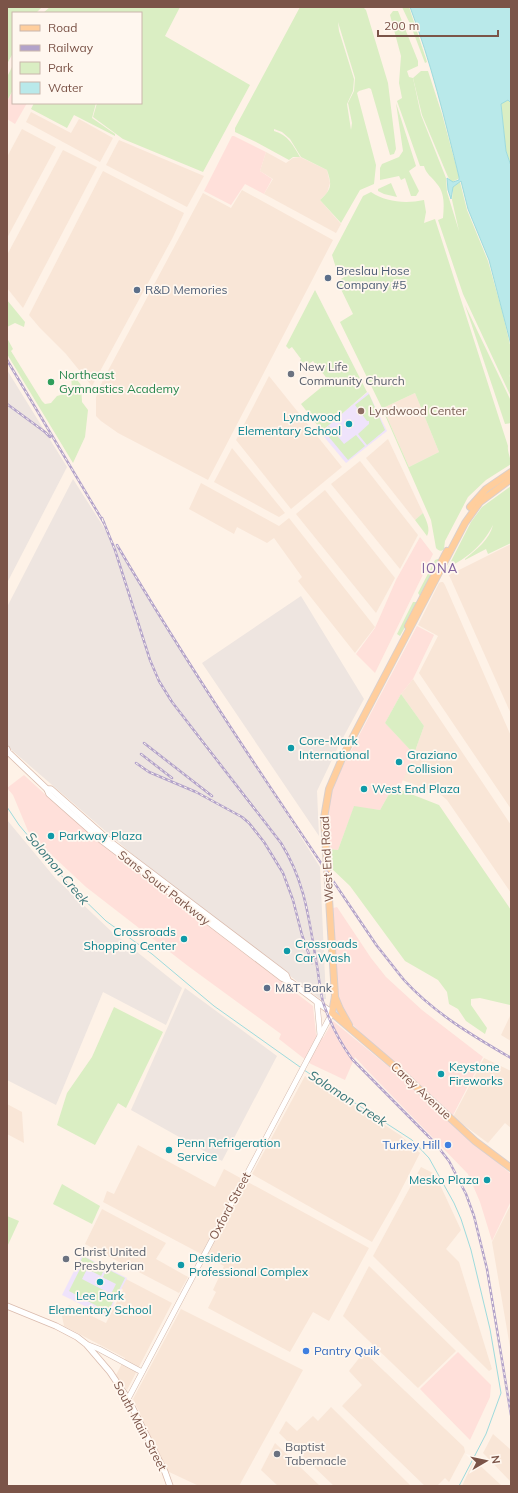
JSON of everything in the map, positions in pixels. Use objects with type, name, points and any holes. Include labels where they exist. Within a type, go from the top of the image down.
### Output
[{"type":"main road","name":"West End Road","points":[[399,650],[403,636],[418,606],[471,506],[486,489],[511,472]]},
{"type":"main road","name":"West End Road","points":[[332,1013],[335,996],[324,818],[325,804],[329,788],[344,754],[474,509],[486,496],[511,480]]},
{"type":"main road","name":"Sans Souci Parkway","points":[[7,751],[47,789],[48,794],[95,835],[282,978],[288,980],[332,1013]]},
{"type":"main road","points":[[335,996],[346,1020],[356,1034]]},
{"type":"main road","name":"Carey Avenue","points":[[332,1013],[393,1065],[475,1141],[511,1168]]},
{"type":"main road","name":"South Main Street","points":[[7,1306],[56,1326],[77,1337],[86,1344],[110,1372],[128,1399],[165,1472],[170,1486]]},
{"type":"street","points":[[317,1002],[320,1035]]},
{"type":"street","name":"Oxford Street","points":[[128,1399],[332,1013]]},
{"type":"street","points":[[86,1344],[99,1349],[142,1372]]},
{"type":"shaded area","points":[[12,93],[12,104],[26,104],[15,124],[7,119],[7,101]]},
{"type":"shaded area","points":[[31,112],[71,133],[79,119],[113,138],[100,162],[26,122]]},
{"type":"shaded area","points":[[22,129],[56,147],[7,238],[7,157]]},
{"type":"shaded area","points":[[232,136],[266,152],[260,171],[272,179],[264,194],[245,184],[231,205],[204,191]]},
{"type":"shaded area","points":[[119,140],[204,176],[187,207],[106,165]]},
{"type":"shaded area","points":[[63,150],[97,167],[23,308],[7,288],[7,255]]},
{"type":"shaded area","points":[[266,152],[286,163],[293,158],[300,157],[327,170],[330,183],[327,193],[320,200],[341,224],[336,233],[264,194],[273,179],[260,171]]},
{"type":"shaded area","points":[[103,171],[184,213],[173,237],[92,386],[66,354],[29,315]]},
{"type":"shaded area","points":[[242,190],[333,240],[208,480],[118,433],[101,421],[96,416],[96,397],[103,380],[203,193],[231,208]]},
{"type":"shaded area","points":[[7,370],[67,467],[7,583]]},
{"type":"shaded area","points":[[269,376],[342,467],[291,509],[236,440]]},
{"type":"shaded area","name":"Lyndwood Center","points":[[368,392],[387,431],[346,463],[320,432]]},
{"type":"shaded area","points":[[415,393],[439,452],[409,467],[383,408]]},
{"type":"shaded area","points":[[388,439],[423,513],[415,520],[366,458]]},
{"type":"shaded area","points":[[232,448],[285,513],[279,517],[214,482]]},
{"type":"shaded area","points":[[360,461],[418,535],[400,569],[331,484]]},
{"type":"shaded area","points":[[73,479],[320,867],[326,999],[320,999],[132,854],[7,746],[7,607]]},
{"type":"shaded area","points":[[201,483],[279,526],[289,518],[375,627],[355,653],[298,581],[302,577],[274,538],[267,543],[237,527],[234,534],[189,509]]},
{"type":"shaded area","points":[[325,490],[395,578],[376,613],[296,514]]},
{"type":"shaded area","points":[[420,537],[433,554],[375,673],[356,654],[375,628],[396,580]]},
{"type":"shaded area","points":[[511,544],[511,714],[449,575]]},
{"type":"shaded area","points":[[441,582],[445,585],[511,736],[511,809],[419,673],[438,636],[418,625],[439,583]]},
{"type":"shaded area","points":[[301,596],[364,699],[339,745],[317,791],[319,836],[202,663]]},
{"type":"shaded area","points":[[417,626],[434,635],[413,679],[401,694],[385,723],[414,754],[399,789],[393,787],[380,810],[354,807],[338,850],[329,849],[327,826],[328,809],[332,790],[344,764]]},
{"type":"shaded area","points":[[413,679],[511,825],[511,893],[447,800],[440,794],[402,780],[414,754],[424,726],[401,694]]},
{"type":"shaded area","points":[[24,775],[60,808],[180,904],[313,1006],[316,1034],[323,1038],[333,1021],[400,1076],[511,1174],[511,1201],[492,1241],[480,1202],[468,1174],[355,1057],[345,1080],[311,1064],[279,1039],[281,1034],[188,966],[86,887],[42,846],[28,831],[13,795],[7,788]]},
{"type":"shaded area","points":[[7,820],[56,879],[112,932],[182,988],[166,1025],[103,992],[56,1105],[7,1080]]},
{"type":"shaded area","points":[[337,907],[371,958],[386,977],[422,1010],[483,1057],[452,1117],[409,1075],[349,1021],[340,1005],[333,908]]},
{"type":"shaded area","points":[[185,988],[277,1056],[222,1161],[131,1110]]},
{"type":"shaded area","points":[[511,1014],[511,1041],[501,1035]]},
{"type":"shaded area","points":[[484,1058],[511,1071],[511,1128],[505,1123],[488,1143],[453,1117]]},
{"type":"shaded area","points":[[305,1076],[400,1135],[420,1153],[372,1242],[252,1174]]},
{"type":"shaded area","points":[[7,1104],[22,1112],[24,1143],[7,1134]]},
{"type":"shaded area","points":[[138,1145],[215,1187],[224,1169],[369,1248],[329,1321],[313,1312],[290,1352],[208,1308],[216,1292],[213,1290],[224,1266],[103,1202],[107,1191],[114,1194]]},
{"type":"shaded area","points":[[421,1167],[435,1174],[461,1230],[446,1249],[459,1262],[492,1369],[489,1371],[373,1256]]},
{"type":"shaded area","points":[[511,1204],[510,1243],[511,1353],[492,1242]]},
{"type":"shaded area","points":[[102,1209],[166,1243],[156,1259],[188,1277],[179,1293],[85,1244]]},
{"type":"shaded area","points":[[82,1255],[127,1278],[107,1317],[62,1295]]},
{"type":"shaded area","points":[[369,1266],[456,1351],[418,1388],[343,1316]]},
{"type":"shaded area","points":[[126,1279],[172,1303],[127,1390],[116,1375],[125,1358],[64,1326],[62,1316],[69,1305],[106,1323],[123,1290],[121,1288]]},
{"type":"shaded area","points":[[181,1309],[303,1370],[239,1486],[199,1486],[167,1471],[133,1399]]},
{"type":"shaded area","points":[[364,1352],[464,1447],[465,1452],[449,1482],[445,1478],[437,1486],[425,1486],[342,1406],[362,1385],[349,1371]]},
{"type":"shaded area","points":[[458,1352],[491,1385],[490,1397],[470,1440],[420,1389]]},
{"type":"shaded area","points":[[331,1407],[411,1486],[334,1486],[279,1433],[286,1421],[297,1431],[313,1416],[318,1421]]},
{"type":"shaded area","points":[[493,1434],[511,1450],[511,1482],[483,1453]]},
{"type":"shaded area","points":[[275,1443],[320,1486],[278,1486],[261,1470]]},
{"type":"shaded area","points":[[474,1460],[502,1486],[462,1486]]},
{"type":"green space","points":[[7,7],[42,7],[37,12],[12,12],[12,55],[7,64]]},
{"type":"green space","points":[[50,7],[180,7],[165,36],[250,85],[203,172],[123,139],[93,117],[97,104],[142,104],[142,12],[44,12]]},
{"type":"green space","points":[[300,7],[363,7],[366,10],[388,83],[396,149],[394,154],[390,155],[371,89],[369,88],[359,91],[357,93],[376,165],[374,184],[360,190],[341,223],[320,200],[327,193],[330,186],[330,179],[327,170],[301,157],[290,139],[282,132],[274,129],[274,131],[283,135],[290,141],[300,157],[293,157],[289,160],[235,132],[235,128]],"holes":[[[338,22],[355,78],[354,91],[348,103],[352,123],[351,130],[347,104],[353,91],[354,79],[339,31]]]},
{"type":"green space","points":[[402,7],[409,7],[427,62],[425,63],[411,26]]},
{"type":"green space","points":[[393,11],[398,11],[418,61],[418,66],[407,71],[409,77],[413,78],[421,115],[446,178],[447,192],[459,231],[452,200],[453,187],[460,182],[467,210],[488,261],[511,349],[511,378],[509,374],[511,380],[511,397],[463,294],[438,220],[443,218],[444,204],[440,188],[426,171],[424,166],[420,166],[397,101],[402,98],[399,83],[401,56],[390,15]]},
{"type":"green space","points":[[12,67],[12,92],[7,101],[7,77]]},
{"type":"green space","points":[[421,71],[428,71],[442,114],[459,177],[452,182],[448,177],[422,115],[413,78]]},
{"type":"green space","points":[[508,100],[511,103],[511,166],[506,151],[501,103]]},
{"type":"green space","points":[[396,103],[416,166],[409,171],[419,191],[416,196],[411,196],[405,178],[401,180],[399,176],[380,180],[380,168],[382,164],[399,157],[403,151]]},
{"type":"green space","points":[[34,104],[96,104],[92,118],[115,134],[115,136],[74,115],[67,128],[31,109]]},
{"type":"green space","points":[[391,183],[397,197],[378,191],[378,189]]},
{"type":"green space","points":[[371,192],[389,200],[410,202],[424,200],[426,212],[424,223],[435,219],[508,446],[511,464],[486,480],[468,497],[445,541],[444,549],[441,551],[436,548],[431,520],[381,406],[340,322],[353,314],[337,281],[346,276],[341,267],[336,268],[332,255],[363,196]],"holes":[[[415,393],[439,452],[409,467],[383,408]]]},
{"type":"green space","points":[[315,290],[367,392],[322,431],[301,404],[329,381],[313,361],[307,365],[305,362],[302,363],[300,360],[301,359],[292,347],[289,349],[286,346]]},
{"type":"green space","points":[[7,300],[25,322],[24,327],[15,323],[7,327]]},
{"type":"green space","points":[[465,305],[511,401],[511,423],[505,424]]},
{"type":"green space","points":[[7,338],[13,349],[11,351],[45,404],[51,403],[57,396],[71,392],[71,376],[74,376],[81,385],[82,402],[88,410],[85,437],[73,463],[7,354]]},
{"type":"green space","points":[[369,394],[385,430],[367,445],[358,434],[369,424],[369,421],[367,421],[355,405]]},
{"type":"green space","points":[[329,426],[344,444],[356,435],[365,446],[348,460],[324,431]]},
{"type":"green space","points":[[511,486],[511,543],[488,554],[486,549],[465,560],[486,540],[493,525],[479,546],[447,569],[471,522],[482,507]]},
{"type":"green space","points":[[423,513],[428,527],[427,536],[415,520]]},
{"type":"green space","points":[[438,559],[440,561],[420,596],[418,593],[435,560]]},
{"type":"green space","points":[[413,602],[417,603],[400,636],[397,634]]},
{"type":"green space","points":[[401,694],[424,726],[414,754],[385,723]]},
{"type":"green space","points":[[393,787],[439,805],[511,910],[510,1005],[480,998],[471,999],[471,1005],[487,1028],[485,1034],[466,1021],[458,1009],[449,1004],[447,992],[438,980],[405,961],[350,886],[330,867],[329,849],[338,850],[354,806],[380,810]]},
{"type":"green space","points":[[114,1007],[163,1032],[126,1108],[118,1103],[95,1145],[57,1125],[67,1093],[92,1057]]},
{"type":"green space","points":[[62,1184],[100,1206],[92,1224],[53,1204]]},
{"type":"green space","points":[[7,1216],[19,1221],[7,1247]]},
{"type":"green space","points":[[83,1256],[105,1268],[101,1276],[87,1269],[82,1279],[111,1294],[116,1284],[103,1277],[107,1269],[125,1278],[107,1314],[96,1309],[97,1306],[69,1291],[83,1263],[80,1262]]},
{"type":"water","points":[[410,7],[511,7],[511,103],[508,100],[501,104],[506,151],[511,166],[511,345],[489,260],[468,209],[461,181],[453,187],[451,199],[448,190],[447,178],[453,182],[459,180],[459,177],[431,70]]},
{"type":"waterway","name":"Solomon Creek","points":[[7,807],[19,825],[71,887],[106,921],[152,954],[214,1006],[300,1067]]},
{"type":"waterway","name":"Solomon Creek","points":[[304,1070],[412,1140],[429,1158],[454,1203],[461,1219],[471,1250],[490,1329],[501,1393],[486,1434],[459,1486]]},
{"type":"railway","points":[[7,360],[104,523]]},
{"type":"railway","points":[[7,404],[50,437]]},
{"type":"railway","points":[[102,518],[115,550],[150,660],[159,681],[172,702],[281,843],[296,873],[312,933],[323,1002],[339,1039],[352,1059],[435,1143],[449,1161],[466,1194],[474,1216],[487,1269],[511,1415]]},
{"type":"railway","points":[[117,545],[211,698],[377,946],[404,980],[428,1003],[454,1023],[511,1058]]},
{"type":"railway","points":[[144,743],[212,796]]},
{"type":"railway","points":[[141,754],[172,778]]},
{"type":"railway","points":[[136,763],[149,772],[196,792],[242,817],[249,823],[264,842],[283,873],[293,900],[302,935],[312,963]]},
{"type":"place","name":"Breslau Hose Company #5","points":[[328,278]]},
{"type":"place","name":"R&D Memories","points":[[137,290]]},
{"type":"place","name":"New Life Community Church","points":[[291,374]]},
{"type":"place","name":"Northeast Gymnastics Academy","points":[[51,382]]},
{"type":"place","name":"Lyndwood Center","points":[[361,411]]},
{"type":"place","name":"Lyndwood Elementary School","points":[[349,424]]},
{"type":"place","name":"Core-Mark International","points":[[291,748]]},
{"type":"place","name":"Graziano Collision","points":[[399,762]]},
{"type":"place","name":"West End Plaza","points":[[364,789]]},
{"type":"place","name":"Parkway Plaza","points":[[51,836]]},
{"type":"place","name":"Crossroads Shopping Center","points":[[184,939]]},
{"type":"place","name":"Crossroads Car Wash","points":[[287,951]]},
{"type":"place","name":"M&T Bank","points":[[267,988]]},
{"type":"place","name":"Keystone Fireworks","points":[[441,1074]]},
{"type":"place","name":"Turkey Hill","points":[[448,1145]]},
{"type":"place","name":"Penn Refrigeration Service","points":[[169,1150]]},
{"type":"place","name":"Mesko Plaza","points":[[487,1180]]},
{"type":"place","name":"Christ United Presbyterian","points":[[66,1259]]},
{"type":"place","name":"Desiderio Professional Complex","points":[[181,1265]]},
{"type":"place","name":"Lee Park Elementary School","points":[[100,1282]]},
{"type":"place","name":"Pantry Quik","points":[[306,1351]]},
{"type":"place","name":"Baptist Tabernacle","points":[[277,1454]]},
{"type":"district","name":"IONA","points":[[440,568]]}]
